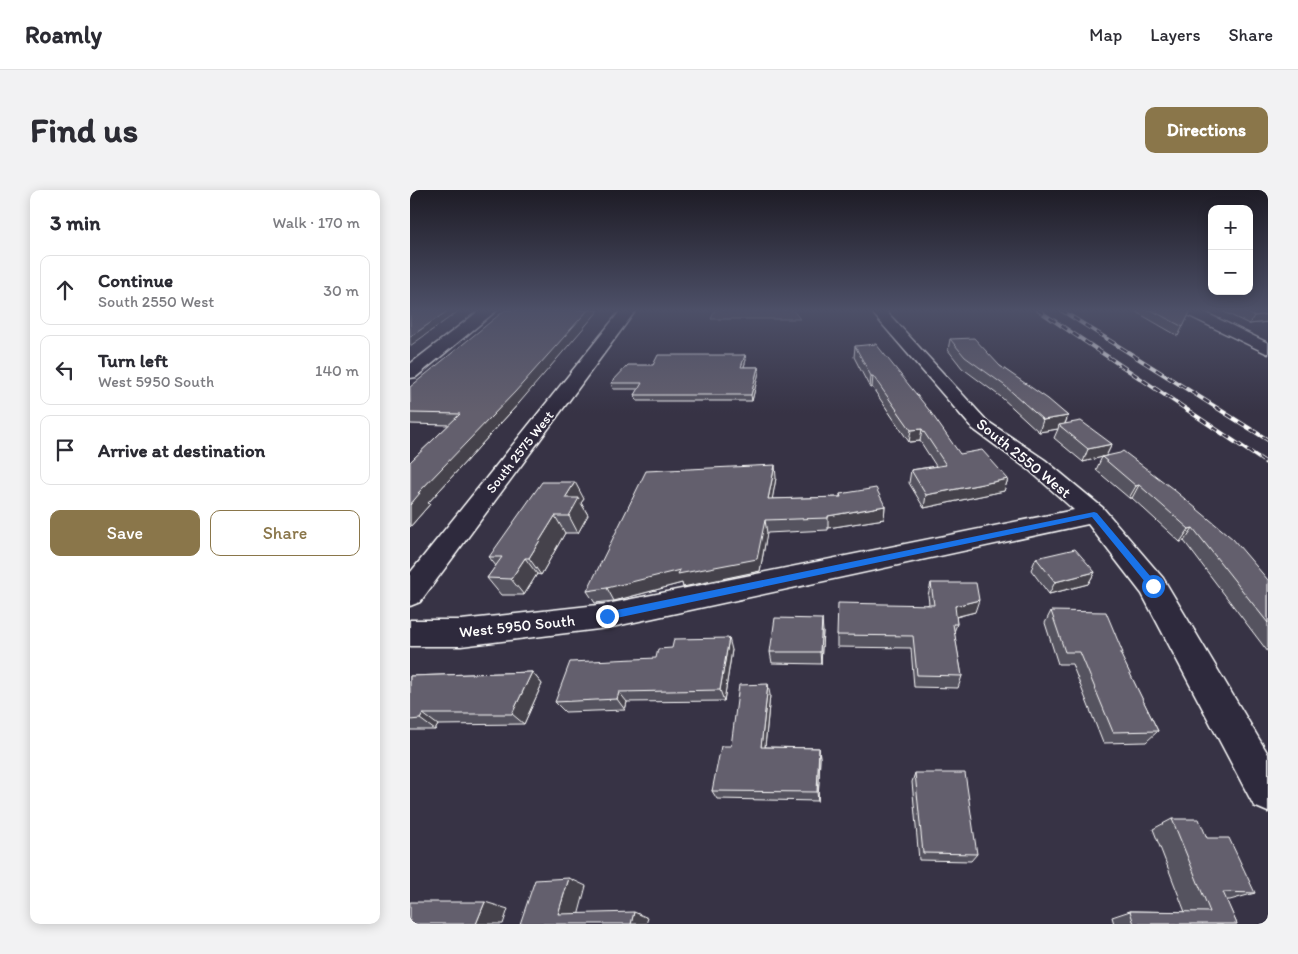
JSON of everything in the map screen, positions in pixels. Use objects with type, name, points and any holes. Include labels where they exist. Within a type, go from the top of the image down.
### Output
[{"type":"street","points":[[410,373],[447,344]]},
{"type":"street","name":"South 2575 West","points":[[410,594],[603,344]]},
{"type":"street","name":"South 2550 West","points":[[908,344],[980,425],[1037,465],[1094,514],[1153,586],[1268,792]]},
{"type":"street","name":"West 5950 South","points":[[410,633],[461,633],[607,616],[1094,514]]},
{"type":"building","points":[[463,344],[558,344],[515,392],[418,493],[420,493],[410,505],[410,462],[460,414],[410,413],[410,387]]},
{"type":"building","points":[[876,344],[929,410],[960,454],[982,450],[1008,479],[926,495],[911,470],[946,465],[922,429],[911,430],[873,376],[871,376],[855,346]]},
{"type":"building","points":[[954,344],[980,344],[1000,366],[1048,399],[1068,416],[1043,420],[1004,385],[965,357]]},
{"type":"building","points":[[658,355],[745,355],[741,367],[758,367],[751,395],[635,395],[642,383],[611,383],[628,365],[653,365]]},
{"type":"building","points":[[1081,421],[1112,444],[1088,449],[1059,425]]},
{"type":"building","points":[[1123,451],[1173,489],[1233,539],[1268,580],[1268,623],[1193,528],[1189,529],[1139,485],[1136,486],[1102,457]]},
{"type":"building","points":[[775,465],[768,499],[841,497],[840,494],[876,488],[885,506],[828,516],[828,518],[765,520],[757,559],[678,574],[680,570],[587,591],[646,471]]},
{"type":"building","points":[[542,482],[575,482],[565,498],[579,498],[569,516],[555,516],[529,558],[525,558],[511,579],[487,578],[502,557],[489,557]]},
{"type":"building","points":[[1075,549],[1095,572],[1055,582],[1036,558]]},
{"type":"building","points":[[931,583],[976,583],[979,600],[955,606],[957,624],[953,624],[962,676],[917,675],[913,636],[837,635],[838,603],[934,605]]},
{"type":"building","points":[[1051,611],[1106,612],[1123,653],[1120,653],[1158,731],[1113,732],[1080,652],[1065,652]]},
{"type":"building","points":[[775,618],[822,619],[820,652],[770,652]]},
{"type":"building","points":[[729,638],[720,690],[619,692],[617,699],[555,702],[570,662],[656,658],[658,649],[672,648],[674,639]]},
{"type":"building","points":[[532,672],[512,714],[423,714],[420,719],[410,720],[410,676]]},
{"type":"building","points":[[768,684],[761,747],[819,748],[817,792],[712,791],[721,746],[731,746],[739,685]]},
{"type":"building","points":[[915,773],[965,773],[977,854],[923,853]]},
{"type":"building","points":[[1172,819],[1199,819],[1207,838],[1229,838],[1255,893],[1223,892],[1237,924],[1134,924],[1130,911],[1210,912]]},
{"type":"building","points":[[569,878],[558,914],[634,912],[631,924],[520,924],[535,880]]},
{"type":"building","points":[[410,902],[485,902],[476,924],[410,924]]},
{"type":"railway","points":[[1089,344],[1268,464]]},
{"type":"railway","points":[[1116,344],[1268,440]]},
{"type":"route","points":[[607,616],[1094,514],[1153,586]]}]
